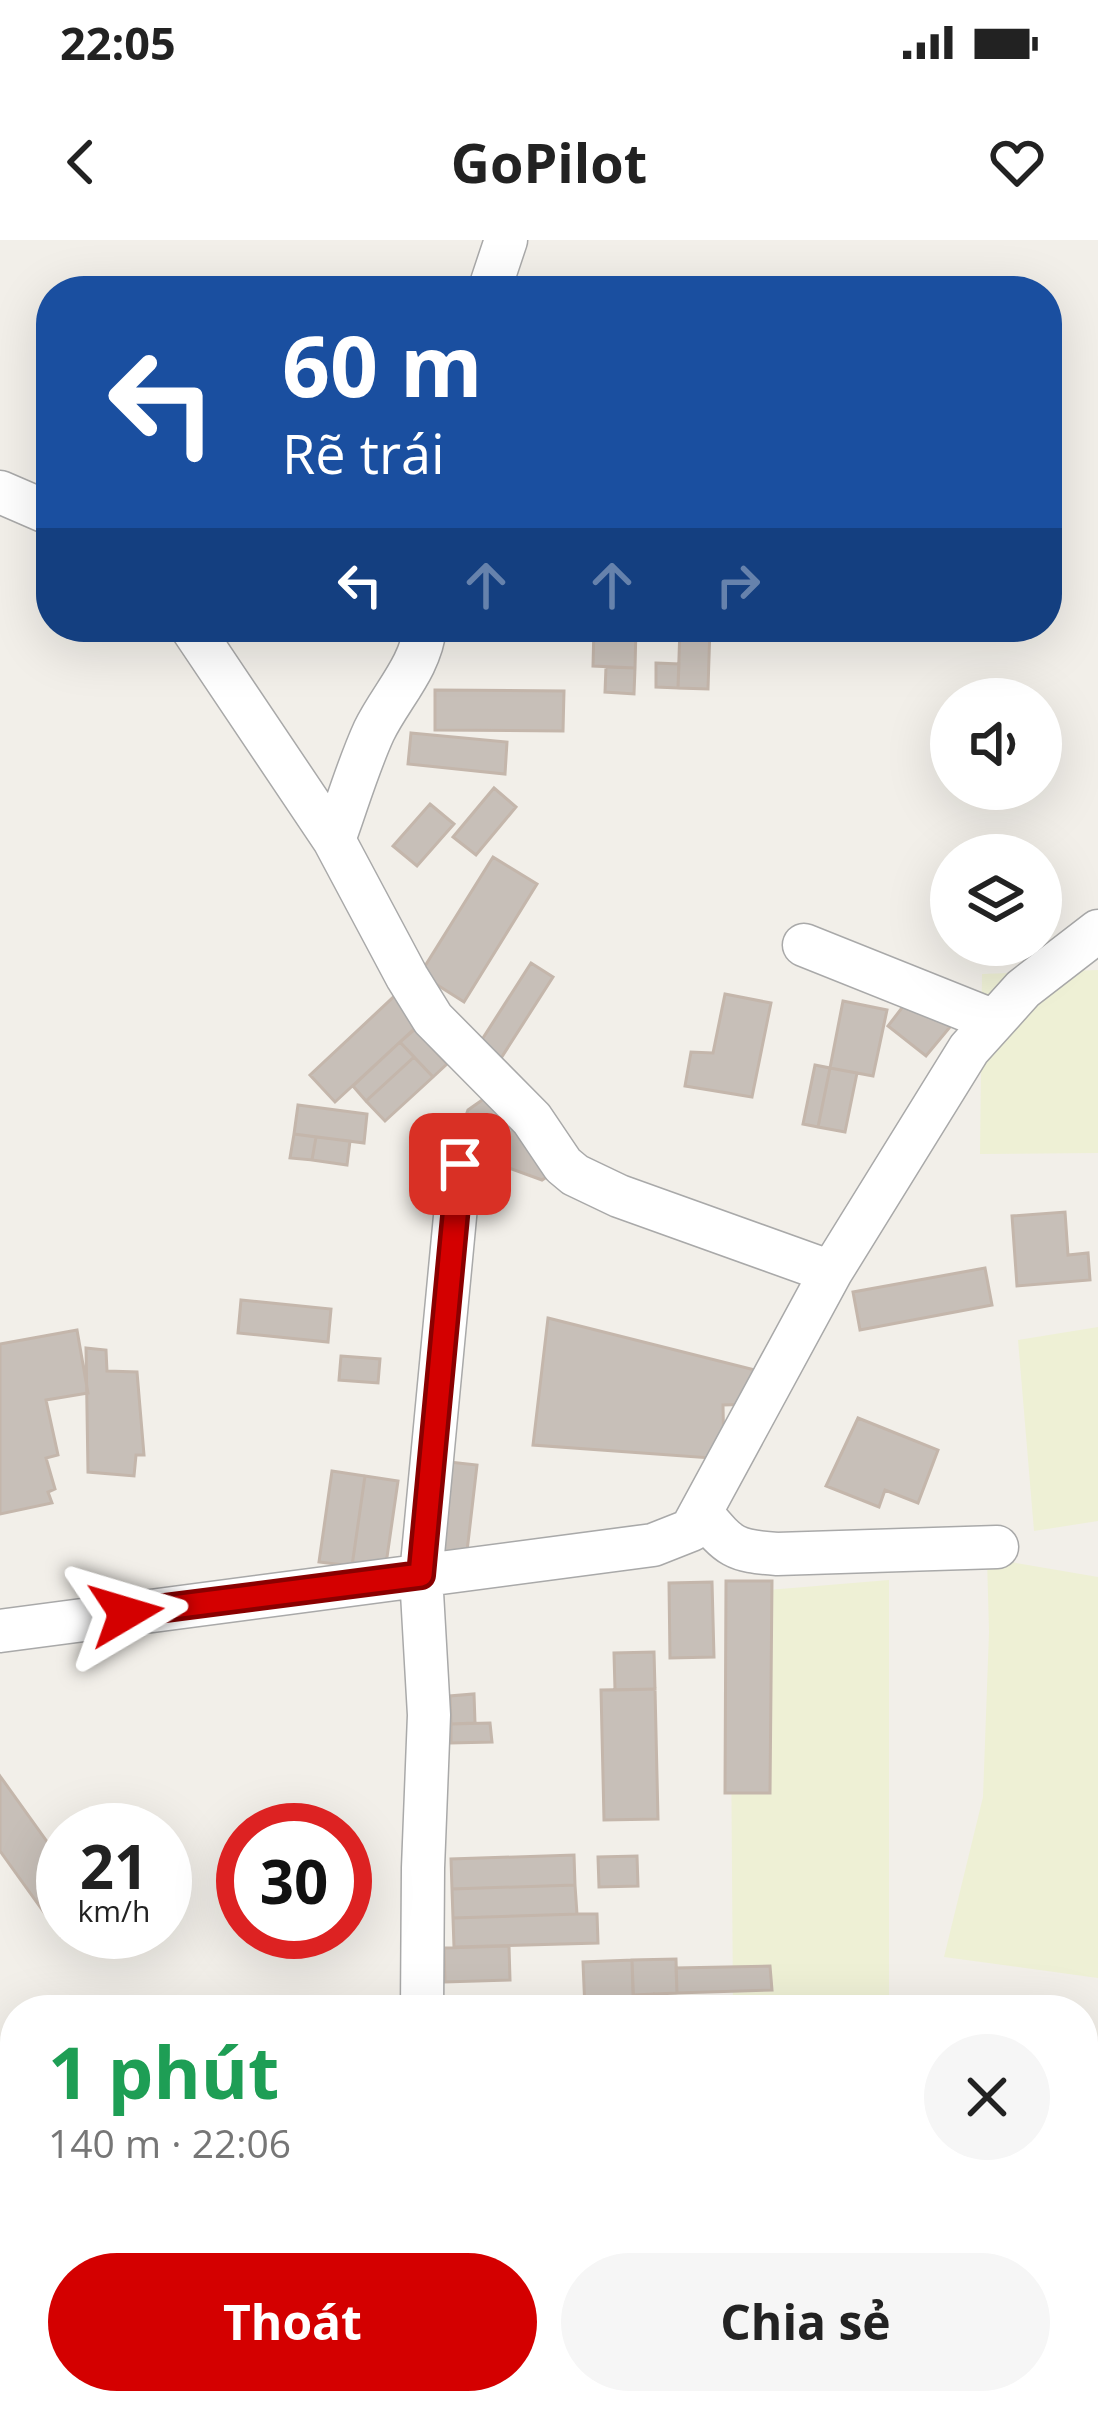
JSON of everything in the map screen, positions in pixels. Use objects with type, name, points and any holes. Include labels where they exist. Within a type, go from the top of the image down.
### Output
[{"type":"street","points":[[494,276],[506,240]]},
{"type":"street","points":[[0,493],[36,508]]},
{"type":"street","points":[[200,642],[334,840],[433,1019],[532,1119],[563,1165],[619,1196],[831,1272]]},
{"type":"street","points":[[334,840],[374,731],[415,663],[419,642]]},
{"type":"street","points":[[0,1631],[653,1545],[692,1530],[831,1272],[969,1049],[1023,989],[1098,931]]},
{"type":"street","points":[[804,945],[994,1021]]},
{"type":"street","points":[[422,1995],[429,1715],[421,1575],[460,1164]]},
{"type":"street","points":[[702,1514],[727,1543],[745,1552],[997,1547]]},
{"type":"green space","points":[[1098,970],[1098,1153],[980,1154],[982,974]]},
{"type":"green space","points":[[1098,1327],[1098,1521],[1034,1531],[1018,1340]]},
{"type":"green space","points":[[987,1558],[1098,1577],[1098,1978],[944,1957],[983,1797]]},
{"type":"green space","points":[[889,1580],[889,1995],[733,1995],[730,1593]]},
{"type":"building","points":[[594,642],[636,642],[635,668],[593,666]]},
{"type":"building","points":[[680,642],[710,642],[708,689],[678,688]]},
{"type":"building","points":[[656,663],[679,664],[678,688],[656,687]]},
{"type":"building","points":[[606,667],[635,668],[634,694],[605,692]]},
{"type":"building","points":[[435,690],[564,691],[563,731],[435,730]]},
{"type":"building","points":[[411,733],[507,742],[505,774],[408,764]]},
{"type":"building","points":[[494,788],[516,807],[476,855],[453,837]]},
{"type":"building","points":[[430,804],[454,824],[417,866],[393,846]]},
{"type":"building","points":[[493,857],[537,884],[464,1002],[420,974]]},
{"type":"building","points":[[531,963],[553,977],[496,1066],[474,1052]]},
{"type":"building","points":[[402,989],[427,1017],[335,1102],[310,1075]]},
{"type":"building","points":[[725,994],[771,1003],[752,1097],[685,1086],[691,1052],[713,1053]]},
{"type":"building","points":[[911,996],[950,1027],[926,1056],[888,1026]]},
{"type":"building","points":[[843,1001],[887,1010],[873,1076],[830,1068]]},
{"type":"building","points":[[415,1029],[447,1064],[433,1077],[400,1042]]},
{"type":"building","points":[[400,1042],[414,1057],[366,1101],[353,1086]]},
{"type":"building","points":[[414,1057],[433,1077],[385,1121],[366,1101]]},
{"type":"building","points":[[815,1065],[830,1068],[818,1127],[803,1124]]},
{"type":"building","points":[[830,1068],[857,1073],[845,1132],[818,1127]]},
{"type":"building","points":[[495,1091],[559,1169],[542,1180],[454,1148],[468,1110]]},
{"type":"building","points":[[298,1105],[367,1114],[364,1143],[294,1134]]},
{"type":"building","points":[[294,1134],[316,1137],[312,1160],[290,1158]]},
{"type":"building","points":[[316,1137],[350,1141],[347,1165],[312,1160]]},
{"type":"building","points":[[1065,1212],[1068,1255],[1088,1253],[1090,1280],[1017,1286],[1012,1216]]},
{"type":"building","points":[[985,1268],[992,1305],[860,1330],[853,1292]]},
{"type":"building","points":[[241,1300],[331,1309],[328,1342],[238,1333]]},
{"type":"building","points":[[548,1318],[763,1372],[755,1404],[723,1405],[724,1459],[533,1445]]},
{"type":"building","points":[[77,1330],[88,1393],[46,1400],[58,1455],[46,1458],[55,1489],[48,1492],[52,1503],[0,1514],[0,1344]]},
{"type":"building","points":[[86,1348],[106,1350],[107,1371],[137,1372],[144,1455],[136,1455],[134,1476],[88,1472]]},
{"type":"building","points":[[341,1356],[380,1359],[378,1383],[339,1380]]},
{"type":"building","points":[[858,1418],[938,1450],[918,1503],[885,1490],[879,1507],[826,1486]]},
{"type":"building","points":[[440,1461],[477,1465],[466,1560],[429,1555]]},
{"type":"building","points":[[332,1471],[365,1476],[352,1566],[319,1562]]},
{"type":"building","points":[[365,1476],[398,1481],[385,1571],[352,1566]]},
{"type":"building","points":[[726,1581],[772,1581],[770,1793],[725,1793]]},
{"type":"building","points":[[712,1582],[714,1657],[670,1658],[669,1583]]},
{"type":"building","points":[[654,1652],[655,1689],[615,1690],[614,1653]]},
{"type":"building","points":[[655,1689],[658,1819],[604,1820],[601,1690]]},
{"type":"building","points":[[474,1694],[475,1723],[451,1724],[450,1696]]},
{"type":"building","points":[[490,1723],[492,1742],[451,1743],[451,1724]]},
{"type":"building","points":[[0,1776],[36,1826],[36,1901],[0,1851]]},
{"type":"building","points":[[574,1855],[575,1885],[452,1889],[451,1859]]},
{"type":"building","points":[[637,1856],[638,1886],[599,1887],[598,1857]]},
{"type":"building","points":[[575,1885],[577,1914],[453,1918],[452,1889]]},
{"type":"building","points":[[597,1914],[598,1943],[454,1947],[453,1918]]},
{"type":"building","points":[[509,1946],[510,1980],[445,1982],[444,1948]]},
{"type":"building","points":[[676,1959],[677,1993],[633,1995],[632,1960]]},
{"type":"building","points":[[632,1960],[633,1995],[584,1995],[583,1962]]},
{"type":"building","points":[[770,1966],[772,1990],[677,1993],[676,1968]]},
{"type":"route","points":[[126,1613],[421,1575],[460,1164]]}]
